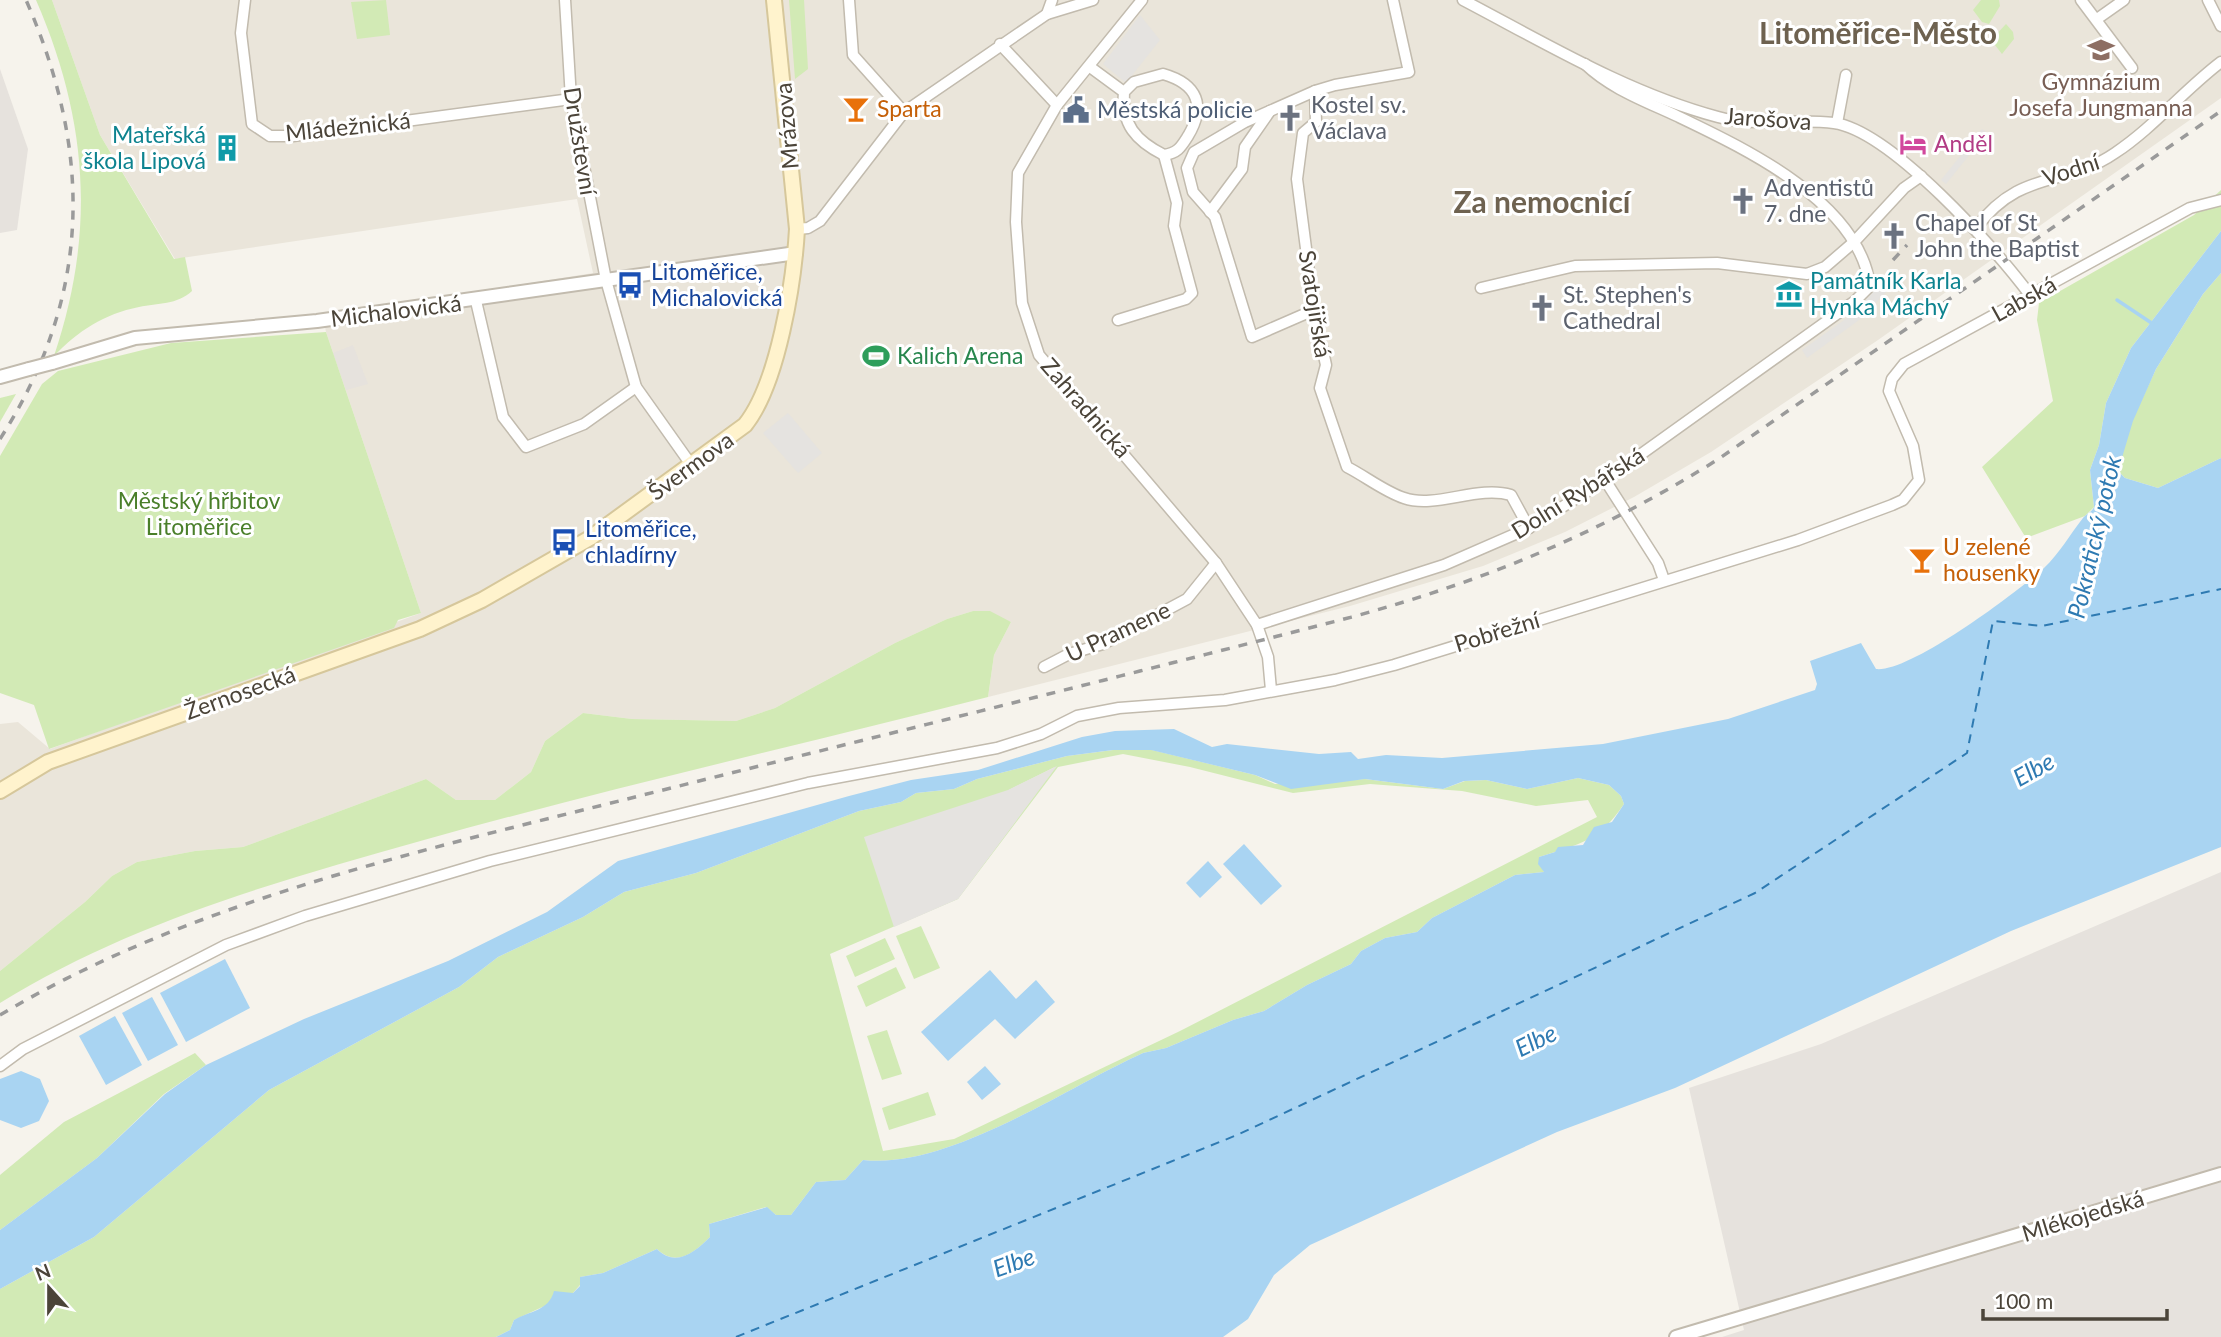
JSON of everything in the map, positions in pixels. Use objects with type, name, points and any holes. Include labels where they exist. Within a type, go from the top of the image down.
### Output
[{"type":"main road","name":"Mrázova","points":[[774,0],[797,229],[796,253]]},
{"type":"main road","name":"Švermova","points":[[482,600],[590,538],[738,433],[759,406],[774,361],[796,253]]},
{"type":"main road","name":"Žernosecká","points":[[0,791],[48,762],[420,629],[482,600]]},
{"type":"street","name":"Mládežnická","points":[[245,0],[241,33],[252,124],[270,136],[293,136],[571,99]]},
{"type":"street","name":"Družstevní","points":[[565,0],[571,99],[606,280],[636,387],[692,466]]},
{"type":"street","points":[[849,0],[853,55],[904,112]]},
{"type":"street","points":[[1047,14],[1052,0]]},
{"type":"street","points":[[797,229],[808,228],[820,221],[904,112],[1047,14],[1093,0]]},
{"type":"street","name":"Zahradnická","points":[[1142,0],[1057,105],[1018,173],[1016,222],[1022,303],[1040,355],[1216,563],[1257,625],[1268,657],[1271,690]]},
{"type":"street","points":[[1314,310],[1252,337],[1215,217],[1193,192],[1187,168],[1194,152],[1210,140],[1315,91],[1409,72],[1394,0]]},
{"type":"street","name":"Jarošova","points":[[1463,0],[1585,64],[1667,100],[1720,118],[1837,123],[1867,135],[1921,176],[1976,228],[2030,295]]},
{"type":"street","points":[[2081,0],[2132,68]]},
{"type":"street","points":[[2097,19],[2124,0]]},
{"type":"street","points":[[2208,0],[2221,26]]},
{"type":"street","points":[[1000,44],[1057,105]]},
{"type":"street","name":"Vodní","points":[[1976,228],[2011,193],[2030,183],[2105,159],[2221,62]]},
{"type":"street","points":[[1585,64],[1602,80],[1711,132],[1813,194],[1854,242]]},
{"type":"street","points":[[1090,67],[1124,92]]},
{"type":"street","points":[[1118,320],[1186,299],[1192,293],[1174,226],[1177,203],[1164,155],[1137,139],[1130,130],[1123,106],[1124,92],[1134,82],[1163,74],[1181,81],[1194,95],[1199,111],[1198,119],[1179,149],[1164,155]]},
{"type":"street","points":[[1837,123],[1846,75]]},
{"type":"street","name":"Svatojiřská","points":[[1315,91],[1316,122],[1303,133],[1297,179],[1314,310],[1326,365],[1320,388],[1322,401],[1347,467],[1405,499],[1448,499],[1494,490],[1511,495],[1529,528]]},
{"type":"street","points":[[1210,212],[1242,169],[1245,147],[1270,111]]},
{"type":"street","points":[[1482,288],[1575,266],[1717,263],[1807,274],[1825,267],[1854,242],[1904,188],[1921,176]]},
{"type":"street","name":"Labská","points":[[1919,480],[1913,446],[1889,391],[1892,379],[1904,363],[2190,208],[2221,200]]},
{"type":"street","name":"Dolní Rybářská","points":[[1257,625],[1444,565],[1529,528],[1605,480],[1864,294],[1870,286],[1868,272],[1854,242]]},
{"type":"street","name":"Michalovická","points":[[0,377],[135,338],[304,323],[796,253]]},
{"type":"street","points":[[476,300],[503,416],[526,447],[584,424],[636,387]]},
{"type":"street","points":[[1605,480],[1658,564],[1664,580]]},
{"type":"street","name":"Pobřežní","points":[[0,1066],[35,1043],[209,953],[305,916],[490,861],[706,807],[808,783],[997,748],[1041,734],[1056,724],[1077,716],[1119,708],[1201,703],[1335,680],[1394,665],[1798,540],[1903,500],[1919,480]]},
{"type":"street","name":"U Pramene","points":[[1044,667],[1069,654],[1103,644],[1187,599],[1216,563]]},
{"type":"street","name":"Mlékojedská","points":[[1676,1337],[2221,1174]]},
{"type":"shaded area","points":[[52,0],[2221,0],[2221,98],[1878,340],[1711,452],[1634,497],[1565,532],[1483,566],[1350,606],[988,697],[994,655],[1011,622],[973,611],[947,619],[895,643],[775,708],[736,721],[632,719],[583,713],[545,741],[531,772],[495,800],[456,800],[426,779],[243,847],[195,851],[137,862],[112,876],[85,902],[0,971],[0,724],[18,722],[50,749],[421,613],[326,332],[323,316],[593,273],[577,199],[175,259],[100,135]]},
{"type":"shaded area","points":[[1140,15],[1160,40],[1126,83],[1103,64]]},
{"type":"shaded area","points":[[0,69],[28,149],[17,230],[0,233]]},
{"type":"shaded area","points":[[1982,129],[1987,133],[1946,184],[1941,180]]},
{"type":"shaded area","points":[[1881,284],[1887,291],[1859,320],[1807,358],[1802,350],[1854,313]]},
{"type":"shaded area","points":[[353,345],[368,384],[346,390],[333,353]]},
{"type":"shaded area","points":[[788,413],[822,453],[798,473],[763,433]]},
{"type":"shaded area","points":[[1057,766],[958,899],[894,927],[864,837],[1008,790]]},
{"type":"shaded area","points":[[2221,872],[2221,1337],[1722,1337],[1744,1330],[1689,1088],[1821,1044]]},
{"type":"green space","points":[[36,0],[52,0],[100,135],[174,259],[185,257],[192,291],[174,301],[126,310],[103,319],[82,331],[54,356],[76,265],[80,176],[76,132],[67,89]]},
{"type":"green space","points":[[386,0],[390,35],[357,39],[351,2]]},
{"type":"green space","points":[[789,0],[804,0],[808,69],[795,79]]},
{"type":"green space","points":[[1981,0],[1999,0],[2000,6],[1989,24],[1982,22],[1973,10]]},
{"type":"green space","points":[[2006,24],[2013,32],[2014,39],[2002,54],[1991,40]]},
{"type":"green space","points":[[2221,190],[2221,231],[2131,348],[2106,403],[2099,445],[2090,470],[2094,507],[2085,516],[2026,538],[1982,467],[2053,401],[2037,320],[2039,303],[2194,215]]},
{"type":"green space","points":[[2221,273],[2221,458],[2158,488],[2125,478],[2118,471],[2120,461],[2132,421],[2156,369],[2203,294]]},
{"type":"green space","name":"Městský hřbitov Litoměřice","points":[[326,332],[421,613],[398,620],[394,628],[49,749],[34,705],[0,693],[0,456],[42,384],[58,371],[171,343]]},
{"type":"green space","points":[[16,394],[0,422],[0,398]]},
{"type":"green space","points":[[973,611],[990,611],[1011,622],[994,655],[988,697],[564,802],[260,888],[152,927],[100,950],[0,1003],[0,971],[85,902],[112,876],[137,862],[195,851],[243,847],[426,779],[456,800],[495,800],[531,772],[545,741],[583,713],[632,719],[736,721],[775,708],[895,643],[947,619]]},
{"type":"green space","points":[[1113,750],[1152,750],[1255,775],[1275,784],[1365,779],[1443,789],[1465,781],[1486,780],[1527,789],[1578,778],[1609,785],[1621,796],[1624,804],[1606,826],[1587,840],[1539,857],[1544,872],[1515,875],[1432,918],[1417,932],[1385,938],[1361,951],[1351,964],[1307,985],[1264,1011],[1233,1020],[1166,1048],[1143,1053],[968,1140],[896,1160],[863,1160],[845,1180],[816,1182],[791,1215],[776,1215],[766,1207],[709,1224],[710,1237],[685,1256],[679,1258],[664,1255],[657,1249],[603,1273],[580,1277],[580,1285],[573,1293],[514,1320],[510,1330],[496,1337],[0,1337],[0,1289],[94,1237],[269,1090],[459,987],[498,957],[583,917],[624,892],[696,873],[859,811],[901,802],[916,793],[954,789],[977,779],[1067,756]],"holes":[[[1123,754],[1190,767],[1293,793],[1370,784],[1462,791],[1536,806],[1588,800],[1597,817],[1180,1031],[954,1139],[883,1151],[830,954],[958,899],[1058,767]],[[1055,767],[894,926],[1009,790]]]},
{"type":"green space","points":[[921,926],[940,968],[914,979],[896,936]]},
{"type":"green space","points":[[885,938],[895,959],[855,977],[846,956]]},
{"type":"green space","points":[[896,967],[906,988],[866,1007],[857,986]]},
{"type":"green space","points":[[887,1030],[902,1074],[882,1080],[867,1036]]},
{"type":"green space","points":[[195,1053],[206,1065],[164,1094],[97,1158],[0,1230],[0,1175],[64,1122]]},
{"type":"green space","points":[[928,1092],[936,1115],[889,1130],[882,1108]]},
{"type":"water","name":"Elbe","points":[[2221,231],[2221,273],[2203,294],[2156,369],[2133,421],[2118,471],[2125,478],[2158,488],[2221,458],[2221,847],[2011,931],[1675,1088],[1557,1132],[1310,1245],[1274,1275],[1248,1319],[1223,1337],[496,1337],[510,1330],[514,1320],[543,1307],[554,1291],[573,1293],[580,1286],[580,1277],[603,1273],[657,1249],[671,1257],[685,1256],[710,1237],[709,1224],[767,1207],[776,1215],[791,1215],[816,1182],[845,1180],[863,1160],[896,1160],[968,1140],[1143,1053],[1166,1048],[1233,1020],[1264,1011],[1307,985],[1351,964],[1361,951],[1385,938],[1417,932],[1432,918],[1515,875],[1544,872],[1538,864],[1539,857],[1555,852],[1558,847],[1583,845],[1594,827],[1612,822],[1624,804],[1621,796],[1609,785],[1578,778],[1527,789],[1486,780],[1464,781],[1443,789],[1365,779],[1291,789],[1255,775],[1151,750],[1113,750],[1067,756],[977,779],[954,789],[916,793],[901,802],[859,811],[696,873],[624,892],[583,917],[498,957],[459,987],[269,1090],[94,1237],[0,1289],[0,1230],[97,1158],[165,1094],[206,1065],[304,1019],[448,961],[547,912],[618,861],[849,796],[911,780],[978,770],[1082,737],[1115,731],[1174,729],[1212,747],[1227,744],[1319,754],[1351,752],[1358,759],[1386,755],[1442,758],[1603,744],[1728,719],[1815,690],[1817,684],[1810,661],[1861,643],[1876,669],[1892,667],[1913,658],[1963,629],[2030,579],[2050,562],[2093,509],[2090,470],[2099,445],[2106,403],[2131,348]]},
{"type":"water","points":[[1244,844],[1282,886],[1261,905],[1223,864]]},
{"type":"water","points":[[1208,861],[1222,877],[1200,898],[1186,883]]},
{"type":"water","points":[[225,959],[250,1008],[186,1042],[160,993]]},
{"type":"water","points":[[990,970],[1016,999],[1036,980],[1055,1002],[1015,1039],[995,1019],[948,1061],[921,1032]]},
{"type":"water","points":[[152,997],[178,1045],[148,1061],[122,1013]]},
{"type":"water","points":[[115,1016],[142,1065],[106,1085],[79,1036]]},
{"type":"water","points":[[985,1066],[1001,1084],[982,1100],[967,1082]]},
{"type":"water","points":[[21,1071],[40,1079],[49,1101],[39,1121],[21,1128],[0,1120],[0,1079]]},
{"type":"waterway","name":"Pokratický potok","points":[[2117,300],[2153,324]]},
{"type":"ferry route","points":[[736,1337],[1237,1135],[1755,893],[1967,753],[1993,621],[2042,626],[2221,589]]},
{"type":"railway","points":[[0,439],[30,385],[52,332],[66,278],[73,223],[71,168],[63,113],[48,57],[26,0]]},
{"type":"railway","points":[[0,1015],[75,974],[152,939],[313,882],[478,836],[1352,617],[1495,571],[1629,511],[1717,460],[2221,111]]},
{"type":"railway","points":[[1893,260],[1907,245]]},
{"type":"place","name":"Gymnázium Josefa Jungmanna","points":[[2101,50]]},
{"type":"place","name":"Sparta","points":[[856,109]]},
{"type":"place","name":"Městská policie","points":[[1076,110]]},
{"type":"place","name":"Kostel sv. Václava","points":[[1290,118]]},
{"type":"place","name":"Anděl","points":[[1913,144]]},
{"type":"place","name":"Mateřská škola Lipová","points":[[227,148]]},
{"type":"place","name":"Adventistů 7. dne","points":[[1743,201]]},
{"type":"place","name":"Chapel of St John the Baptist","points":[[1894,236]]},
{"type":"place","name":"Litoměřice, Michalovická","points":[[630,285]]},
{"type":"place","name":"Památník Karla Hynka Máchy","points":[[1789,294]]},
{"type":"place","name":"St. Stephen's Cathedral","points":[[1542,308]]},
{"type":"place","name":"Kalich Arena","points":[[876,356]]},
{"type":"place","name":"Litoměřice, chladírny","points":[[564,542]]},
{"type":"place","name":"U zelené housenky","points":[[1922,560]]},
{"type":"district","name":"Litoměřice-Město","points":[[1878,34]]},
{"type":"district","name":"Za nemocnicí","points":[[1542,203]]}]
